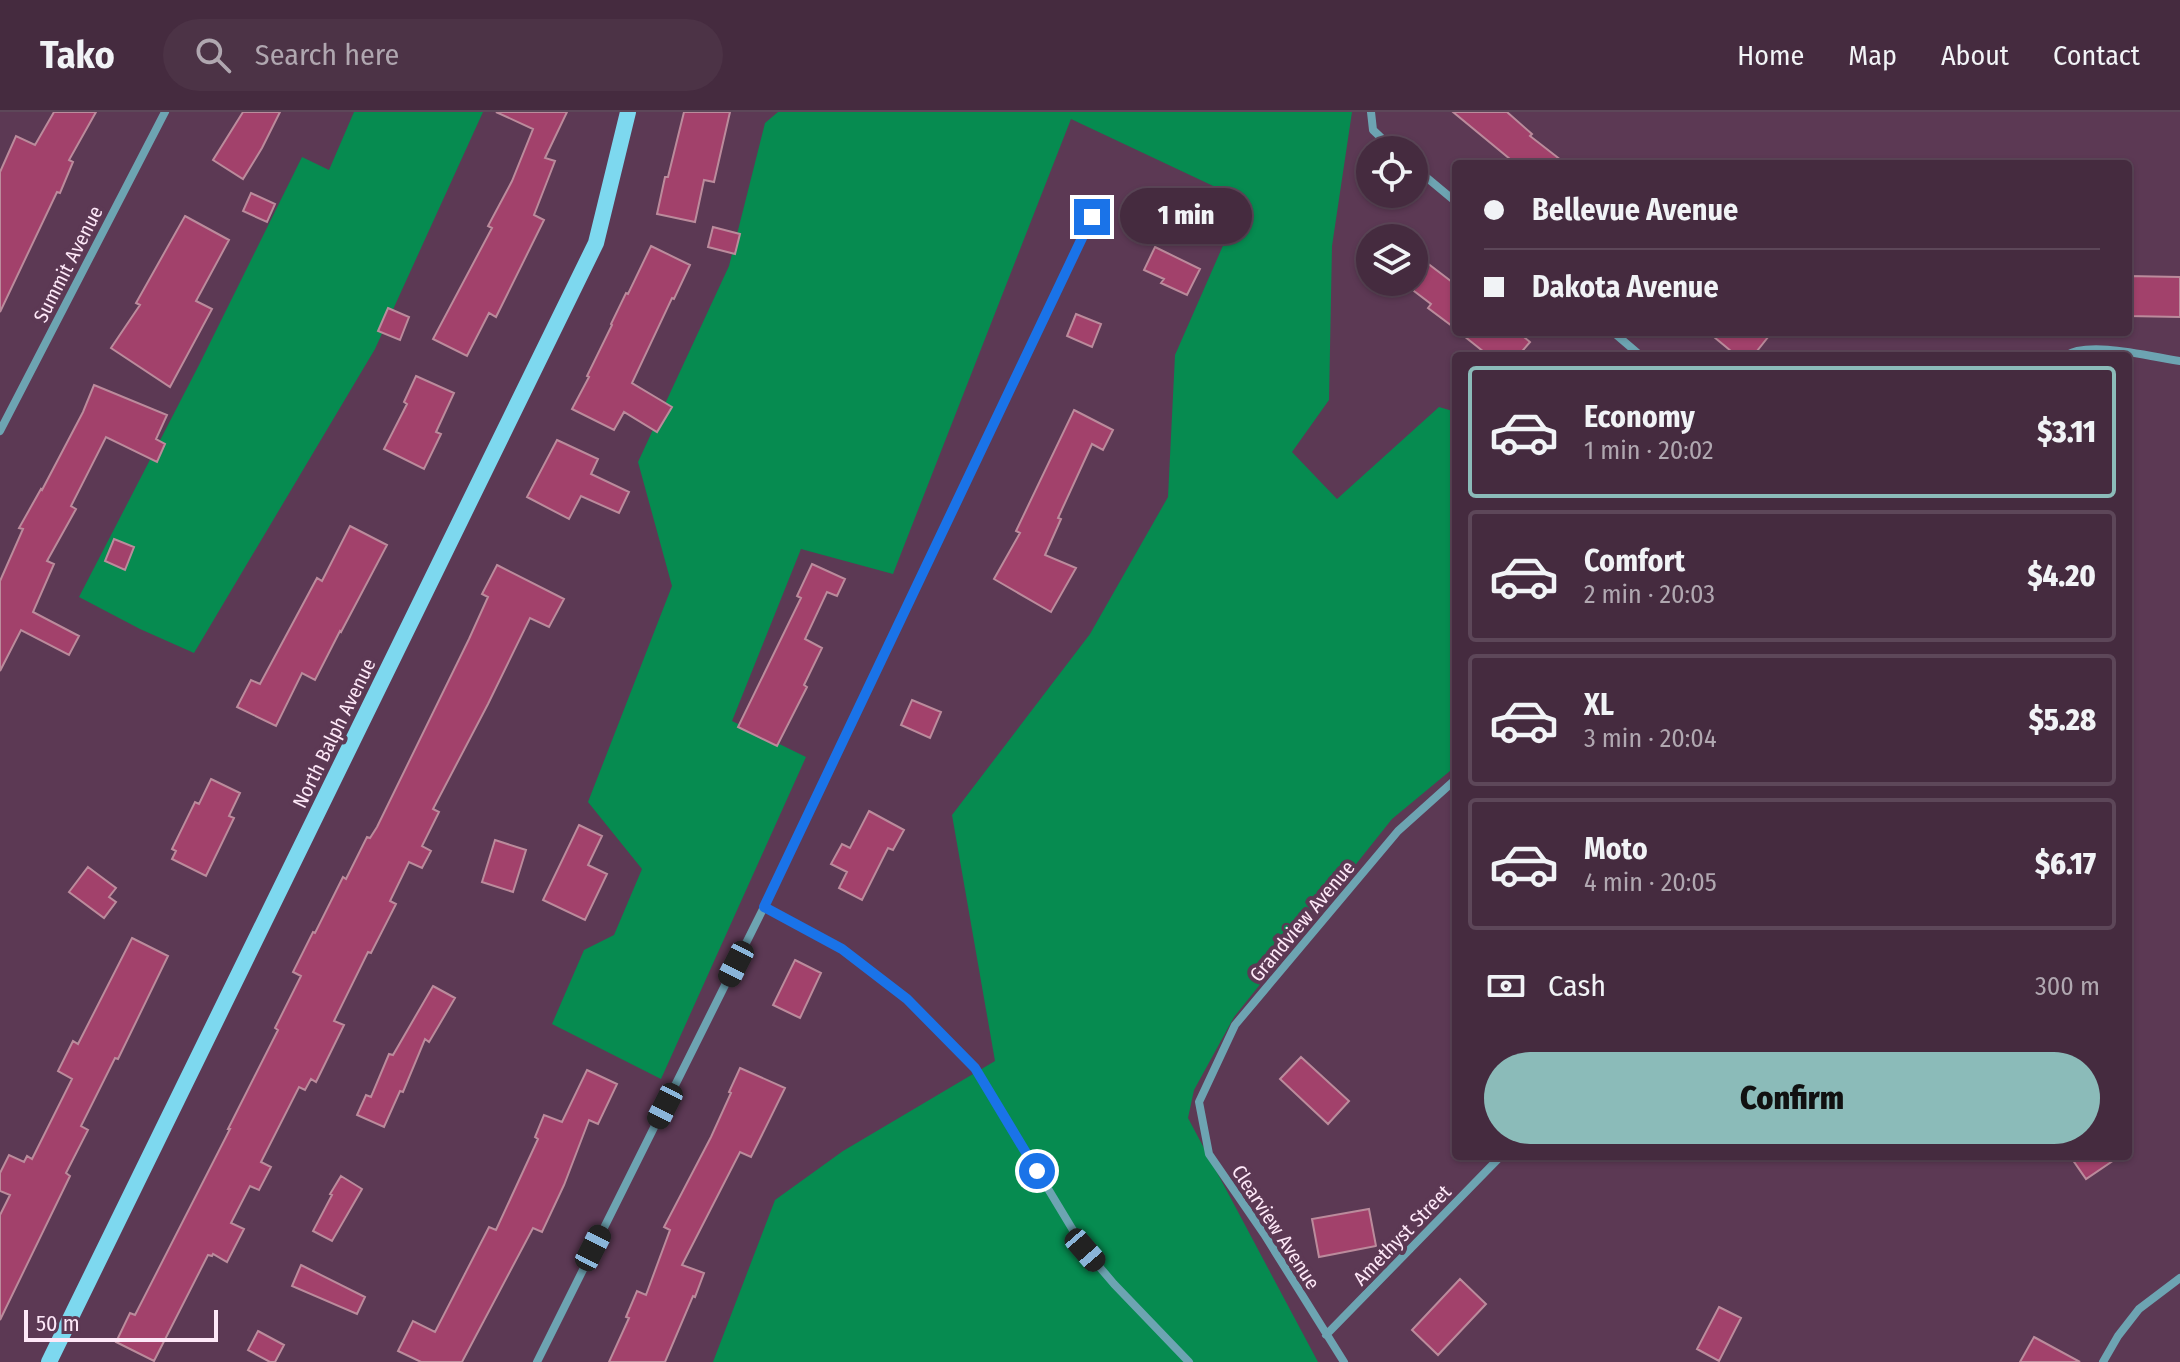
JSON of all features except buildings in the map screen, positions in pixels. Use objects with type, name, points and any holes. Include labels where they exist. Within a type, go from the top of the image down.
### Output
[{"type":"street","name":"Summit Avenue","points":[[0,431],[165,112]]},
{"type":"street","name":"North Balph Avenue","points":[[49,1362],[596,243],[628,112]]},
{"type":"street","points":[[1371,112],[1373,130],[1379,136]]},
{"type":"street","points":[[1428,179],[1452,199]]},
{"type":"street","points":[[537,1362],[764,907],[1092,217]]},
{"type":"street","points":[[1618,336],[1636,352]]},
{"type":"street","points":[[2072,352],[2110,349],[2128,352]]},
{"type":"street","points":[[2132,353],[2180,361]]},
{"type":"street","name":"Grandview Avenue","points":[[1199,1102],[1235,1025],[1398,831],[1452,783]]},
{"type":"street","points":[[764,907],[842,949],[907,999],[975,1068],[1085,1250],[1189,1362]]},
{"type":"street","name":"Clearview Avenue","points":[[1199,1102],[1209,1154],[1264,1234],[1344,1362]]},
{"type":"street","name":"Amethyst Street","points":[[1326,1335],[1497,1160]]},
{"type":"street","points":[[2103,1362],[2139,1309],[2180,1278]]},
{"type":"green space","points":[[354,112],[483,112],[375,349],[194,653],[79,597],[302,157],[329,170]]},
{"type":"green space","points":[[778,112],[1352,112],[1332,246],[1329,400],[1292,452],[1337,499],[1439,407],[1452,411],[1452,769],[1392,819],[1234,1017],[1194,1090],[1188,1118],[1318,1362],[713,1362],[775,1200],[843,1151],[995,1061],[952,815],[1090,634],[1168,497],[1175,355],[1243,200],[1071,119],[893,574],[801,549],[732,721],[806,757],[661,1079],[552,1024],[584,950],[614,935],[642,869],[588,802],[672,586],[638,462],[729,266],[765,123]]},
{"type":"route","points":[[1037,1171],[975,1068],[907,999],[842,949],[764,907],[1092,217]]}]
